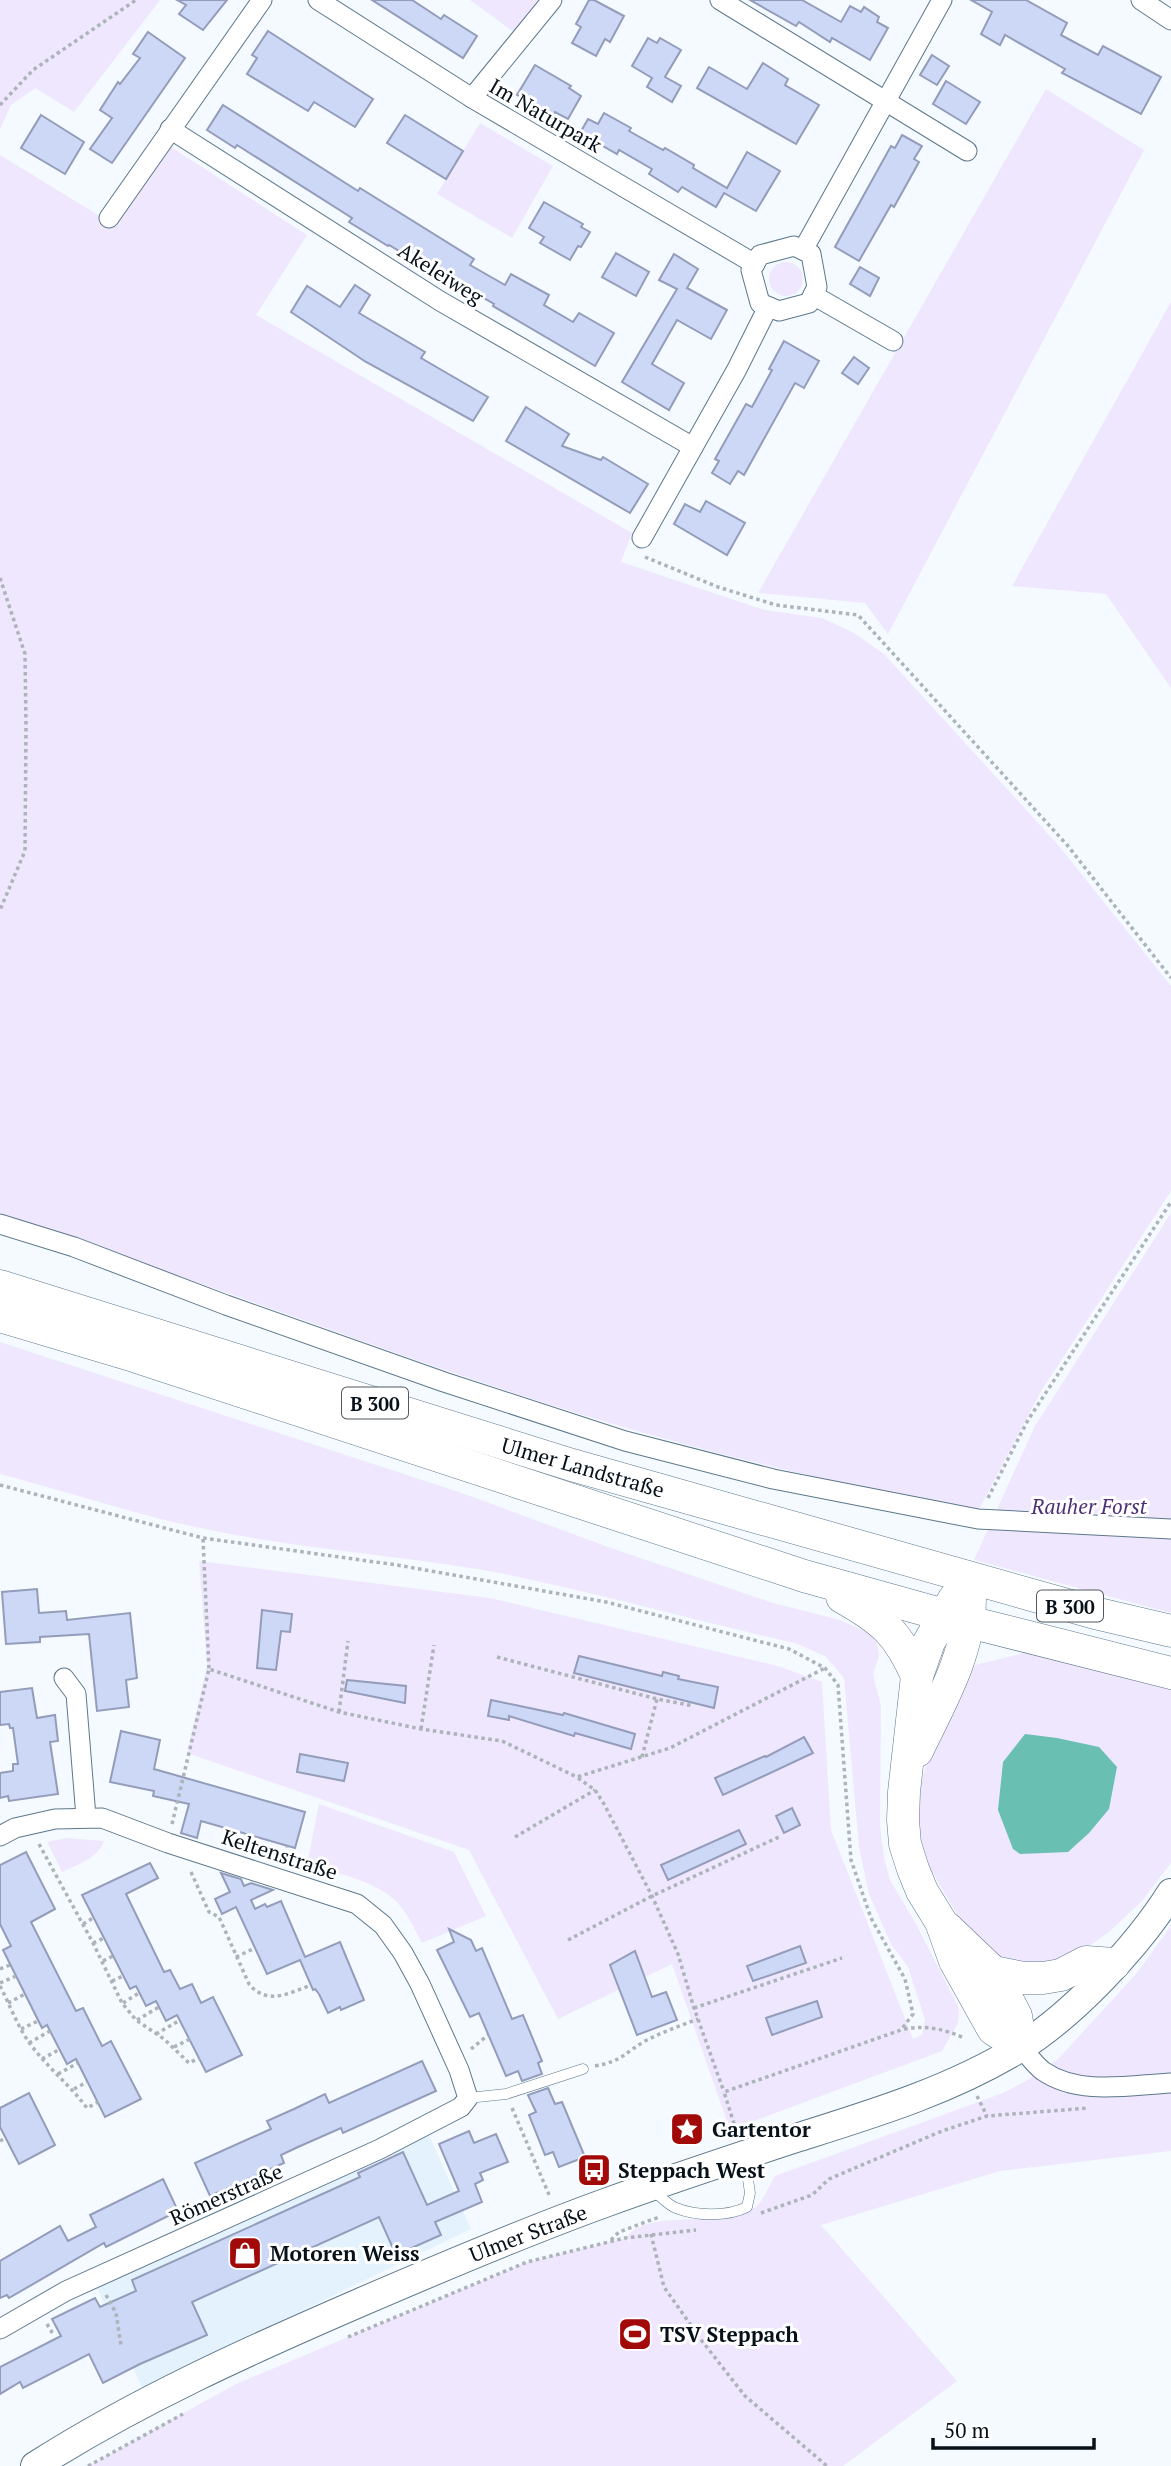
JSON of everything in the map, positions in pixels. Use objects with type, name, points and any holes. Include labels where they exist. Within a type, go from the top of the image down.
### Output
[{"type":"main road","name":"Ulmer Landstraße","points":[[0,1286],[572,1465],[1099,1614],[1171,1631]]},
{"type":"main road","name":"Ulmer Landstraße","points":[[0,1316],[134,1356],[804,1576],[1171,1673]]},
{"type":"main road","points":[[804,1576],[875,1616],[894,1634],[908,1654],[917,1676]]},
{"type":"main road","points":[[908,1768],[958,1665],[956,1618],[969,1577]]},
{"type":"main road","points":[[956,1618],[929,1642],[917,1676],[903,1820],[905,1844],[922,1891],[941,1922],[955,1961],[993,2029],[1027,2054]]},
{"type":"main road","points":[[941,1922],[993,1972],[1016,2016],[1027,2054]]},
{"type":"main road","points":[[993,1972],[1024,1978],[1042,1978],[1061,1975],[1086,1962],[1114,1964]]},
{"type":"street","points":[[109,218],[262,0]]},
{"type":"street","name":"Im Naturpark","points":[[318,0],[472,98],[755,264]]},
{"type":"street","points":[[472,98],[552,0]]},
{"type":"street","points":[[720,0],[967,151]]},
{"type":"street","points":[[803,250],[942,0]]},
{"type":"street","points":[[1141,0],[1171,19]]},
{"type":"street","name":"Akeleiweg","points":[[170,129],[440,301],[694,447]]},
{"type":"street","points":[[794,246],[803,250],[811,254],[817,287],[809,303],[779,311],[760,303],[751,270],[760,255],[794,246]]},
{"type":"street","points":[[813,295],[893,341]]},
{"type":"street","points":[[642,538],[737,369],[768,307]]},
{"type":"street","points":[[0,1224],[74,1247],[226,1305],[444,1382],[625,1441],[773,1479],[978,1519],[1171,1530]]},
{"type":"street","points":[[64,1678],[76,1694],[86,1817]]},
{"type":"street","name":"Keltenstraße","points":[[0,1836],[29,1824],[55,1819],[102,1818],[168,1843],[358,1904],[383,1924],[403,1953],[459,2070],[468,2098]]},
{"type":"street","name":"Ulmer Straße","points":[[35,2466],[148,2400],[247,2351],[465,2258],[745,2155],[890,2108],[1027,2054],[1144,1931],[1171,1893]]},
{"type":"street","points":[[1027,2054],[1042,2070],[1064,2082],[1091,2087],[1171,2083]]},
{"type":"street","name":"Römerstraße","points":[[0,2329],[66,2291],[380,2149],[461,2107],[468,2098]]},
{"type":"lane","name":"Römerstraße","points":[[468,2098],[506,2094],[583,2069]]},
{"type":"lane","points":[[650,2189],[674,2207],[712,2213],[737,2212],[747,2207],[749,2200],[745,2155]]},
{"type":"path","points":[[0,105],[33,70],[136,0]]},
{"type":"path","points":[[642,538],[635,552],[718,587],[776,605],[858,615],[1068,846],[1171,978]]},
{"type":"path","points":[[0,578],[24,654],[26,726],[25,851],[0,910]]},
{"type":"path","points":[[978,1519],[1028,1420],[1171,1202]]},
{"type":"path","points":[[0,1485],[203,1538],[397,1565],[606,1602],[789,1649],[825,1668],[838,1685],[851,1860],[871,1918],[905,1979],[913,2014],[901,2030]]},
{"type":"path","points":[[168,1843],[209,1669],[203,1538]]},
{"type":"path","points":[[339,1712],[348,1641]]},
{"type":"path","points":[[421,1729],[434,1645]]},
{"type":"path","points":[[497,1657],[657,1699],[694,1706]]},
{"type":"path","points":[[577,1777],[670,1748],[825,1668]]},
{"type":"path","points":[[209,1669],[339,1712],[421,1729],[502,1741],[577,1777],[595,1790],[652,1896],[678,1954],[745,2155]]},
{"type":"path","points":[[642,1756],[657,1699]]},
{"type":"path","points":[[515,1837],[595,1790]]},
{"type":"path","points":[[29,1824],[103,1961],[122,2003],[136,2020],[174,2047],[189,2063],[199,2058]]},
{"type":"path","points":[[568,1940],[652,1896],[781,1836]]},
{"type":"path","points":[[191,1850],[188,1863],[209,1912],[219,1917],[249,1984],[261,1995],[281,1997],[311,1985]]},
{"type":"path","points":[[83,1924],[93,1918]]},
{"type":"path","points":[[93,1943],[104,1938]]},
{"type":"path","points":[[236,1957],[253,1949]]},
{"type":"path","points":[[103,1961],[113,1956]]},
{"type":"path","points":[[694,2008],[842,1958]]},
{"type":"path","points":[[0,1969],[10,1965]]},
{"type":"path","points":[[16,1976],[0,1985],[29,2043],[87,2108],[98,2102]]},
{"type":"path","points":[[111,1982],[123,1976]]},
{"type":"path","points":[[122,2003],[139,1993]]},
{"type":"path","points":[[8,2003],[25,1994]]},
{"type":"path","points":[[136,2020],[159,2007]]},
{"type":"path","points":[[156,2034],[180,2020]]},
{"type":"path","points":[[583,2069],[611,2063],[629,2054],[642,2043],[698,2020]]},
{"type":"path","points":[[21,2029],[38,2021]]},
{"type":"path","points":[[724,2092],[901,2030],[922,2026],[951,2032],[964,2038]]},
{"type":"path","points":[[29,2043],[50,2031]]},
{"type":"path","points":[[174,2047],[190,2039]]},
{"type":"path","points":[[42,2059],[60,2049]]},
{"type":"path","points":[[57,2074],[78,2063]]},
{"type":"path","points":[[73,2090],[87,2082]]},
{"type":"path","points":[[506,2094],[572,2251]]},
{"type":"path","points":[[751,2217],[812,2195],[829,2179],[942,2131],[987,2116],[1091,2108]]},
{"type":"path","points":[[0,2141],[5,2138]]},
{"type":"path","points":[[337,2342],[527,2262],[651,2234],[675,2234],[708,2228]]},
{"type":"path","points":[[651,2234],[664,2287],[745,2396],[827,2466]]},
{"type":"path","points":[[96,2278],[116,2314],[121,2346]]},
{"type":"path","points":[[88,2466],[190,2409]]},
{"type":"shaded area","points":[[1025,1734],[1099,1747],[1117,1767],[1109,1809],[1068,1852],[1020,1854],[1013,1849],[998,1810],[1003,1762]]},
{"type":"shaded area","points":[[425,2126],[471,2229],[142,2388],[93,2279]]},
{"type":"green space","points":[[0,0],[160,0],[74,112],[35,88],[11,105],[0,129]]},
{"type":"green space","points":[[470,0],[552,0],[522,38]]},
{"type":"green space","points":[[1046,89],[1144,150],[888,634],[865,603],[758,593]]},
{"type":"green space","points":[[480,123],[553,166],[512,238],[437,194]]},
{"type":"green space","points":[[171,147],[307,235],[256,315],[632,533],[621,562],[765,610],[822,618],[854,633],[884,654],[1059,846],[1171,986],[1171,1191],[1040,1393],[976,1515],[762,1464],[603,1421],[413,1359],[0,1216],[0,155],[116,226]]},
{"type":"green space","points":[[786,262],[798,267],[803,279],[798,291],[786,296],[774,291],[769,279],[774,267]]},
{"type":"green space","points":[[1171,302],[1171,688],[1106,594],[1012,586]]},
{"type":"green space","name":"Rauher Forst","points":[[1171,1213],[1171,1613],[974,1560],[1035,1426]]},
{"type":"green space","points":[[0,1342],[459,1492],[611,1548],[773,1603],[840,1620],[876,1636],[879,1656],[873,1674],[881,1706],[880,1825],[884,1858],[890,1880],[959,2008],[958,2023],[942,2051],[730,2130],[672,1964],[558,2019],[469,1850],[187,1753],[207,1666],[199,1561],[490,1598],[778,1666],[822,1682],[831,1830],[913,2039],[922,2035],[925,2020],[908,1967],[891,1944],[869,1894],[859,1847],[844,1678],[825,1656],[795,1643],[537,1581],[463,1567],[205,1529],[0,1474]]},
{"type":"green space","points":[[1024,1653],[1171,1689],[1171,1863],[1142,1901],[1109,1932],[1066,1963],[1039,1966],[1008,1962],[993,1953],[961,1921],[927,1863],[916,1825],[919,1790],[928,1759],[975,1665]]},
{"type":"green space","points":[[319,1804],[454,1852],[486,1916],[422,1943],[403,1910],[386,1893],[353,1878],[307,1865]]},
{"type":"green space","points":[[66,1838],[104,1841],[92,1856],[62,1872],[47,1842]]},
{"type":"green space","name":"TSV Steppach","points":[[1171,1926],[1171,2151],[1000,2171],[821,2225],[957,2381],[843,2466],[88,2466],[236,2384],[527,2262],[625,2238],[633,2246],[627,2237],[637,2228],[651,2223],[740,2214],[757,2206],[775,2176],[1003,2093],[1059,2058],[1136,1974]]},
{"type":"building","points":[[177,0],[227,0],[203,30],[179,14],[186,5]]},
{"type":"building","points":[[372,0],[412,0],[441,19],[444,15],[477,36],[463,58]]},
{"type":"building","points":[[589,0],[624,16],[610,42],[605,39],[596,56],[572,43],[581,27],[576,24]]},
{"type":"building","points":[[750,0],[802,0],[841,22],[850,6],[861,12],[864,7],[879,17],[877,22],[888,28],[870,60],[832,38],[830,42],[799,22],[796,26]]},
{"type":"building","points":[[971,0],[1026,0],[1067,23],[1061,35],[1098,55],[1103,46],[1161,77],[1141,114],[1062,73],[1065,69],[1005,35],[1000,45],[981,34],[992,12]]},
{"type":"building","points":[[268,31],[373,99],[355,127],[314,102],[308,111],[247,74],[257,58],[252,55]]},
{"type":"building","points":[[148,32],[185,58],[112,163],[90,149],[112,118],[100,110],[118,82],[120,84],[140,58],[133,54]]},
{"type":"building","points":[[648,38],[657,43],[660,38],[681,50],[665,77],[681,86],[672,102],[647,87],[652,78],[632,66]]},
{"type":"building","points":[[932,55],[949,66],[937,85],[920,75]]},
{"type":"building","points":[[763,63],[788,79],[785,85],[819,105],[796,144],[697,88],[709,67],[747,89]]},
{"type":"building","points":[[535,65],[571,86],[569,88],[581,96],[568,119],[555,112],[553,116],[517,95]]},
{"type":"building","points":[[946,81],[980,102],[966,124],[933,104]]},
{"type":"building","points":[[223,105],[358,191],[360,188],[474,259],[470,265],[505,285],[511,274],[549,295],[544,305],[573,322],[579,313],[614,333],[595,366],[493,306],[494,304],[388,246],[349,222],[352,218],[237,145],[235,148],[207,130]]},
{"type":"building","points":[[604,113],[631,128],[629,131],[694,165],[693,168],[727,188],[747,152],[780,171],[756,211],[724,193],[716,207],[682,187],[678,192],[649,174],[652,169],[619,150],[617,154],[580,133],[588,119],[598,124]]},
{"type":"building","points":[[41,115],[84,142],[65,174],[21,148]]},
{"type":"building","points":[[405,115],[463,151],[446,179],[387,143]]},
{"type":"building","points":[[902,135],[922,146],[914,159],[919,162],[859,261],[835,247],[891,146],[895,148]]},
{"type":"building","points":[[544,202],[583,224],[581,227],[590,232],[570,260],[540,243],[544,237],[529,228]]},
{"type":"building","points":[[616,253],[649,272],[636,296],[602,277]]},
{"type":"building","points":[[674,254],[698,269],[687,288],[727,310],[711,339],[677,320],[652,364],[684,383],[669,410],[622,382],[677,289],[659,280]]},
{"type":"building","points":[[860,267],[879,278],[870,296],[850,284]]},
{"type":"building","points":[[355,285],[370,295],[359,313],[425,352],[421,358],[488,397],[473,421],[366,362],[291,312],[307,286],[340,307]]},
{"type":"building","points":[[784,341],[819,361],[804,388],[795,383],[744,475],[738,471],[730,484],[712,473],[719,461],[715,459],[746,404],[752,407]]},
{"type":"building","points":[[854,357],[869,368],[858,384],[842,373]]},
{"type":"building","points":[[526,407],[569,434],[562,446],[601,460],[603,457],[648,484],[630,513],[506,441]]},
{"type":"building","points":[[706,501],[745,523],[727,555],[674,524],[685,504],[700,512]]},
{"type":"building","points":[[37,1589],[39,1613],[66,1611],[67,1620],[130,1613],[137,1678],[126,1680],[129,1707],[97,1711],[89,1634],[40,1637],[40,1642],[6,1644],[2,1592]]},
{"type":"building","points":[[262,1610],[292,1614],[290,1632],[281,1631],[276,1670],[257,1668]]},
{"type":"building","points":[[579,1656],[662,1676],[663,1672],[679,1676],[678,1679],[718,1687],[714,1708],[574,1673]]},
{"type":"building","points":[[347,1680],[406,1686],[405,1703],[345,1691]]},
{"type":"building","points":[[32,1688],[37,1718],[55,1715],[58,1741],[50,1742],[58,1794],[9,1801],[8,1796],[0,1798],[0,1773],[13,1771],[13,1764],[18,1764],[13,1728],[10,1728],[9,1724],[0,1725],[0,1692]]},
{"type":"building","points":[[491,1700],[563,1715],[564,1713],[635,1734],[631,1749],[575,1733],[574,1736],[509,1716],[509,1720],[488,1716]]},
{"type":"building","points":[[121,1731],[160,1740],[154,1769],[305,1812],[295,1848],[201,1821],[197,1838],[181,1833],[189,1804],[153,1796],[154,1791],[110,1782]]},
{"type":"building","points":[[804,1737],[813,1753],[723,1795],[715,1778],[766,1757]]},
{"type":"building","points":[[300,1754],[348,1763],[344,1781],[297,1772]]},
{"type":"building","points":[[792,1808],[800,1825],[784,1833],[776,1816]]},
{"type":"building","points":[[739,1830],[746,1844],[668,1880],[661,1865]]},
{"type":"building","points":[[26,1852],[55,1909],[31,1922],[76,2011],[83,2008],[102,2046],[111,2041],[141,2099],[105,2117],[76,2059],[67,2064],[47,2025],[42,2028],[3,1950],[11,1946],[0,1924],[0,1865]]},
{"type":"building","points":[[150,1863],[158,1878],[126,1894],[164,1972],[170,1970],[180,1989],[192,1984],[201,2003],[213,1997],[242,2055],[206,2072],[177,2015],[166,2021],[156,2001],[146,2006],[136,1986],[130,1989],[82,1895]]},
{"type":"building","points":[[221,1873],[241,1879],[244,1886],[251,1883],[273,1890],[251,1900],[255,1909],[281,1901],[305,1957],[340,1942],[364,2000],[328,2013],[319,1994],[313,1990],[300,1960],[267,1974],[236,1907],[222,1914],[215,1899],[230,1892]]},
{"type":"building","points":[[449,1929],[471,1940],[476,1951],[482,1948],[512,2019],[523,2015],[542,2061],[538,2063],[542,2074],[522,2081],[518,2071],[506,2076],[479,2013],[470,2017],[437,1950],[454,1942]]},
{"type":"building","points":[[800,1946],[806,1963],[753,1981],[747,1966]]},
{"type":"building","points":[[635,1951],[652,1997],[666,1992],[677,2020],[637,2035],[610,1965]]},
{"type":"building","points":[[817,2001],[822,2017],[772,2035],[766,2018]]},
{"type":"building","points":[[422,2061],[436,2091],[343,2133],[341,2128],[298,2147],[281,2155],[284,2163],[210,2196],[195,2163],[271,2129],[267,2121],[325,2094],[329,2103]]},
{"type":"building","points":[[548,2088],[555,2104],[562,2102],[585,2157],[559,2167],[553,2152],[545,2155],[529,2115],[536,2112],[528,2095]]},
{"type":"building","points":[[29,2093],[55,2145],[19,2164],[0,2127],[0,2108]]},
{"type":"building","points":[[469,2131],[474,2143],[496,2134],[508,2162],[480,2173],[483,2180],[475,2184],[482,2202],[435,2222],[441,2235],[396,2255],[379,2217],[192,2302],[207,2335],[103,2383],[89,2354],[23,2388],[20,2382],[0,2394],[0,2367],[61,2336],[52,2319],[95,2298],[100,2307],[136,2291],[132,2280],[360,2177],[358,2173],[403,2152],[427,2205],[459,2191],[439,2144]]},
{"type":"building","points":[[163,2179],[178,2211],[106,2247],[104,2243],[9,2298],[7,2295],[0,2298],[0,2261],[60,2226],[68,2241],[96,2227],[90,2215]]},
{"type":"place","name":"Gartentor","points":[[687,2129]]},
{"type":"place","name":"Steppach West","points":[[594,2170]]},
{"type":"place","name":"Motoren Weiss","points":[[245,2253]]},
{"type":"place","name":"TSV Steppach","points":[[635,2334]]}]
